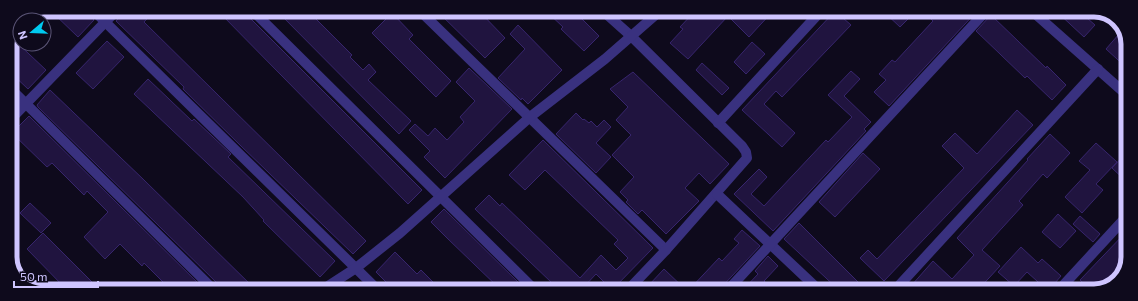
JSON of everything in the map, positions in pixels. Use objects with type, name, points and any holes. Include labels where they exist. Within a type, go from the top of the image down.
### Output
[{"type":"street","points":[[100,17],[372,284]]},
{"type":"street","points":[[17,113],[111,17]]},
{"type":"street","points":[[259,17],[529,284]]},
{"type":"street","points":[[426,17],[666,250]]},
{"type":"street","points":[[610,17],[631,36],[742,146],[746,152],[747,158],[717,194],[633,284]]},
{"type":"street","points":[[331,284],[356,268],[400,233],[440,195],[530,117],[653,17]]},
{"type":"street","points":[[718,123],[815,17]]},
{"type":"street","points":[[734,284],[980,17]]},
{"type":"street","points":[[1039,17],[1121,90]]},
{"type":"street","points":[[900,284],[1098,69]]},
{"type":"street","points":[[17,95],[208,284]]},
{"type":"street","points":[[717,194],[813,284]]},
{"type":"street","points":[[1064,284],[1121,223]]},
{"type":"building","points":[[57,17],[91,17],[94,20],[78,37]]},
{"type":"building","points":[[120,17],[149,17],[144,22],[366,241],[353,254],[183,89],[184,87],[116,21]]},
{"type":"building","points":[[224,17],[249,17],[422,190],[408,204]]},
{"type":"building","points":[[283,17],[314,17],[352,55],[350,57],[363,70],[369,64],[376,72],[368,80],[411,121],[399,134]]},
{"type":"building","points":[[388,17],[396,17],[413,35],[409,39],[451,81],[436,97],[372,33]]},
{"type":"building","points":[[443,17],[485,17],[505,38],[485,58]]},
{"type":"building","points":[[552,17],[580,17],[599,36],[584,51],[561,29],[563,27]]},
{"type":"building","points":[[689,17],[727,17],[688,59],[670,43],[683,29],[680,27]]},
{"type":"building","points":[[729,17],[767,17],[749,37]]},
{"type":"building","points":[[829,17],[842,17],[851,25],[782,97],[776,91],[764,104],[795,133],[782,147],[742,110]]},
{"type":"building","points":[[889,17],[910,17],[900,27]]},
{"type":"building","points":[[929,17],[971,17],[889,106],[874,92],[886,80],[879,74],[892,60],[895,62],[933,21]]},
{"type":"building","points":[[989,17],[993,17],[1046,68],[1047,66],[1066,85],[1052,100],[1027,76],[1025,78],[976,31]]},
{"type":"building","points":[[1062,17],[1086,17],[1095,25],[1084,37]]},
{"type":"building","points":[[518,25],[562,70],[528,104],[522,98],[521,100],[498,78],[525,49],[510,34]]},
{"type":"building","points":[[1119,34],[1121,42],[1121,63],[1106,49]]},
{"type":"building","points":[[107,41],[124,57],[93,89],[76,73]]},
{"type":"building","points":[[752,42],[765,54],[746,74],[734,62]]},
{"type":"building","points":[[17,52],[27,52],[46,70],[28,89],[17,79]]},
{"type":"building","points":[[702,63],[729,88],[722,95],[696,70]]},
{"type":"building","points":[[469,68],[512,109],[445,178],[424,157],[430,151],[409,130],[415,124],[428,136],[435,128],[447,140],[464,122],[460,117],[475,101],[456,82]]},
{"type":"building","points":[[851,71],[860,79],[844,96],[871,122],[864,129],[866,131],[773,231],[734,194],[759,169],[767,177],[751,194],[764,206],[826,140],[828,142],[852,117],[828,95]]},
{"type":"building","points":[[633,72],[729,164],[710,184],[699,173],[685,188],[699,201],[666,234],[642,210],[638,214],[626,202],[628,200],[620,192],[634,177],[612,155],[631,135],[616,120],[628,107],[610,89]]},
{"type":"building","points":[[148,79],[192,121],[194,119],[231,154],[228,157],[335,261],[320,277],[263,221],[264,220],[243,197],[134,94]]},
{"type":"building","points":[[50,90],[250,284],[218,284],[37,105]]},
{"type":"building","points":[[1017,110],[1033,125],[884,281],[860,258],[868,250],[877,259],[964,168],[942,146],[955,133],[977,154]]},
{"type":"building","points":[[576,113],[583,120],[584,119],[589,123],[591,121],[597,127],[604,120],[611,127],[596,143],[611,157],[596,173],[556,134]]},
{"type":"building","points":[[29,116],[199,284],[165,284],[144,263],[142,266],[120,244],[105,259],[84,237],[108,212],[87,191],[84,195],[52,163],[47,167],[17,138],[17,128]]},
{"type":"building","points":[[1050,134],[1070,153],[1047,178],[1043,174],[1019,201],[1023,205],[982,250],[1000,266],[983,284],[913,284],[933,261],[952,279],[974,255],[957,238],[1028,160],[1027,159]]},
{"type":"building","points":[[543,140],[653,248],[618,284],[606,284],[596,274],[587,284],[553,284],[475,209],[489,195],[500,206],[502,203],[580,278],[601,255],[616,270],[628,258],[614,244],[618,240],[545,170],[525,190],[509,175]]},
{"type":"building","points":[[1096,143],[1117,162],[1096,184],[1103,190],[1082,213],[1065,197],[1090,170],[1079,161]]},
{"type":"building","points":[[863,153],[880,169],[835,217],[819,202]]},
{"type":"building","points":[[1121,158],[1121,176],[1112,168]]},
{"type":"building","points":[[30,203],[51,223],[41,233],[20,213]]},
{"type":"building","points":[[444,209],[520,284],[495,284],[431,222]]},
{"type":"building","points":[[1058,214],[1076,231],[1060,248],[1042,232]]},
{"type":"building","points":[[1080,216],[1100,234],[1093,242],[1073,224]]},
{"type":"building","points":[[799,223],[860,284],[832,284],[784,239]]},
{"type":"building","points":[[742,230],[760,246],[725,284],[695,284],[719,258],[722,261],[739,243],[734,239]]},
{"type":"building","points":[[43,233],[94,284],[61,284],[27,249]]},
{"type":"building","points":[[1121,237],[1120,266],[1114,275],[1105,282],[1094,284],[1084,284],[1080,280]]},
{"type":"building","points":[[1021,247],[1038,263],[1042,259],[1061,276],[1054,284],[1040,284],[1027,272],[1016,284],[1012,284],[998,272]]},
{"type":"building","points":[[395,252],[417,274],[421,270],[435,284],[388,284],[376,272]]},
{"type":"building","points":[[768,256],[778,266],[764,281],[767,284],[749,284],[758,274],[755,271]]},
{"type":"building","points":[[664,269],[680,284],[650,284]]}]
